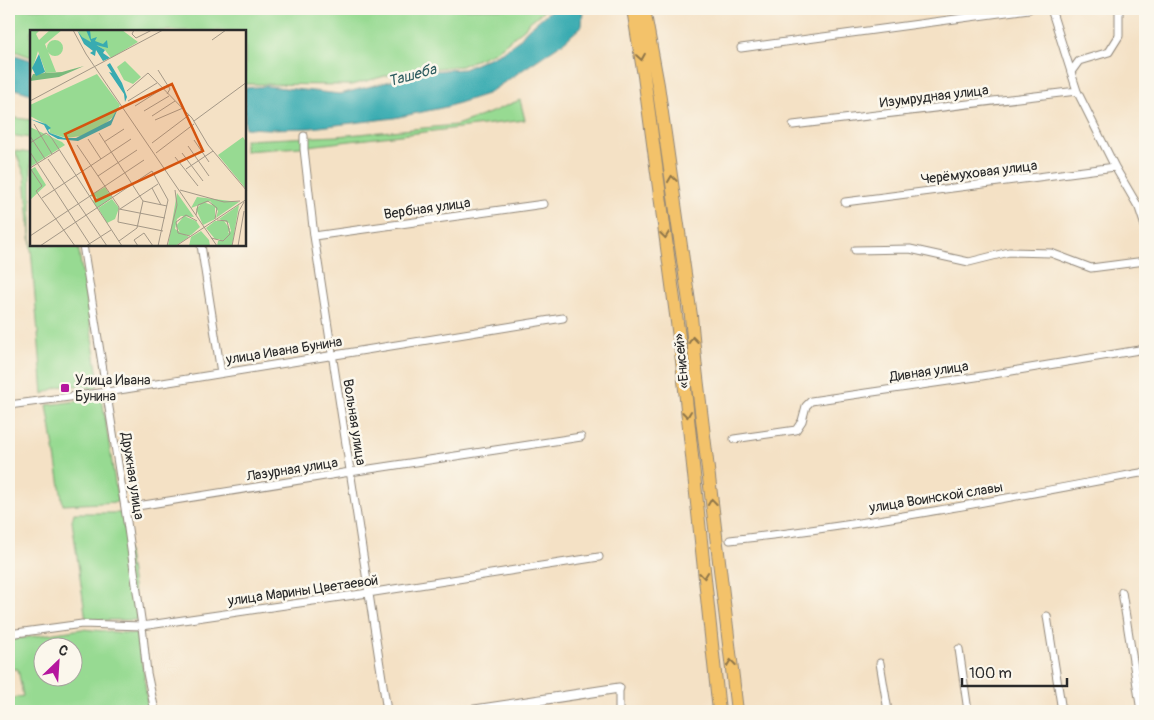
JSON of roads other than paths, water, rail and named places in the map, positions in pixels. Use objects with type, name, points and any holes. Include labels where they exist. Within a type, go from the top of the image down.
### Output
[{"type":"highway","name":"«Енисей»","points":[[633,9],[644,76],[680,352],[719,711]]},
{"type":"highway","name":"«Енисей»","points":[[644,9],[658,85],[690,306],[737,711]]},
{"type":"street","points":[[742,48],[1029,9]]},
{"type":"street","points":[[1051,9],[1077,91],[1115,167],[1140,208],[1145,226]]},
{"type":"street","points":[[1071,72],[1079,61],[1109,52],[1119,36],[1119,9]]},
{"type":"street","name":"Изумрудная улица","points":[[793,125],[1077,91]]},
{"type":"street","name":"Вольная улица","points":[[304,136],[314,236],[387,711]]},
{"type":"street","name":"Черёмуховая улица","points":[[845,202],[1115,167]]},
{"type":"street","name":"Вербная улица","points":[[314,236],[544,204]]},
{"type":"street","name":"Дружная улица","points":[[83,246],[125,508],[147,673],[155,711]]},
{"type":"street","points":[[201,246],[221,373]]},
{"type":"street","points":[[855,250],[910,248],[969,262],[1009,252],[1051,253],[1091,268],[1145,261]]},
{"type":"street","name":"улица Ивана Бунина","points":[[9,406],[107,392],[563,318]]},
{"type":"street","name":"Дивная улица","points":[[734,439],[796,430],[802,421],[806,406],[811,401],[976,377],[1145,349]]},
{"type":"street","name":"Лазурная улица","points":[[125,508],[581,438]]},
{"type":"street","name":"улица Воинской славы","points":[[730,540],[840,526],[987,502],[1145,472]]},
{"type":"street","name":"улица Марины Цветаевой","points":[[9,634],[82,624],[142,626],[368,593],[599,556]]},
{"type":"street","points":[[1122,592],[1140,711]]},
{"type":"street","points":[[1047,616],[1062,711]]},
{"type":"street","points":[[959,649],[968,711]]},
{"type":"street","points":[[880,663],[888,711]]},
{"type":"street","points":[[468,711],[619,688],[619,711]]},
{"type":"water","name":"Ташеба","points":[[552,9],[583,9],[582,26],[564,42],[487,94],[446,107],[394,118],[311,128],[246,128],[246,88],[267,86],[340,94],[430,71],[464,69],[502,52],[519,40],[526,31]]},
{"type":"water","points":[[9,53],[30,60],[30,94],[9,87]]},
{"type":"place","name":"Улица Ивана Бунина","points":[[65,388]]}]
